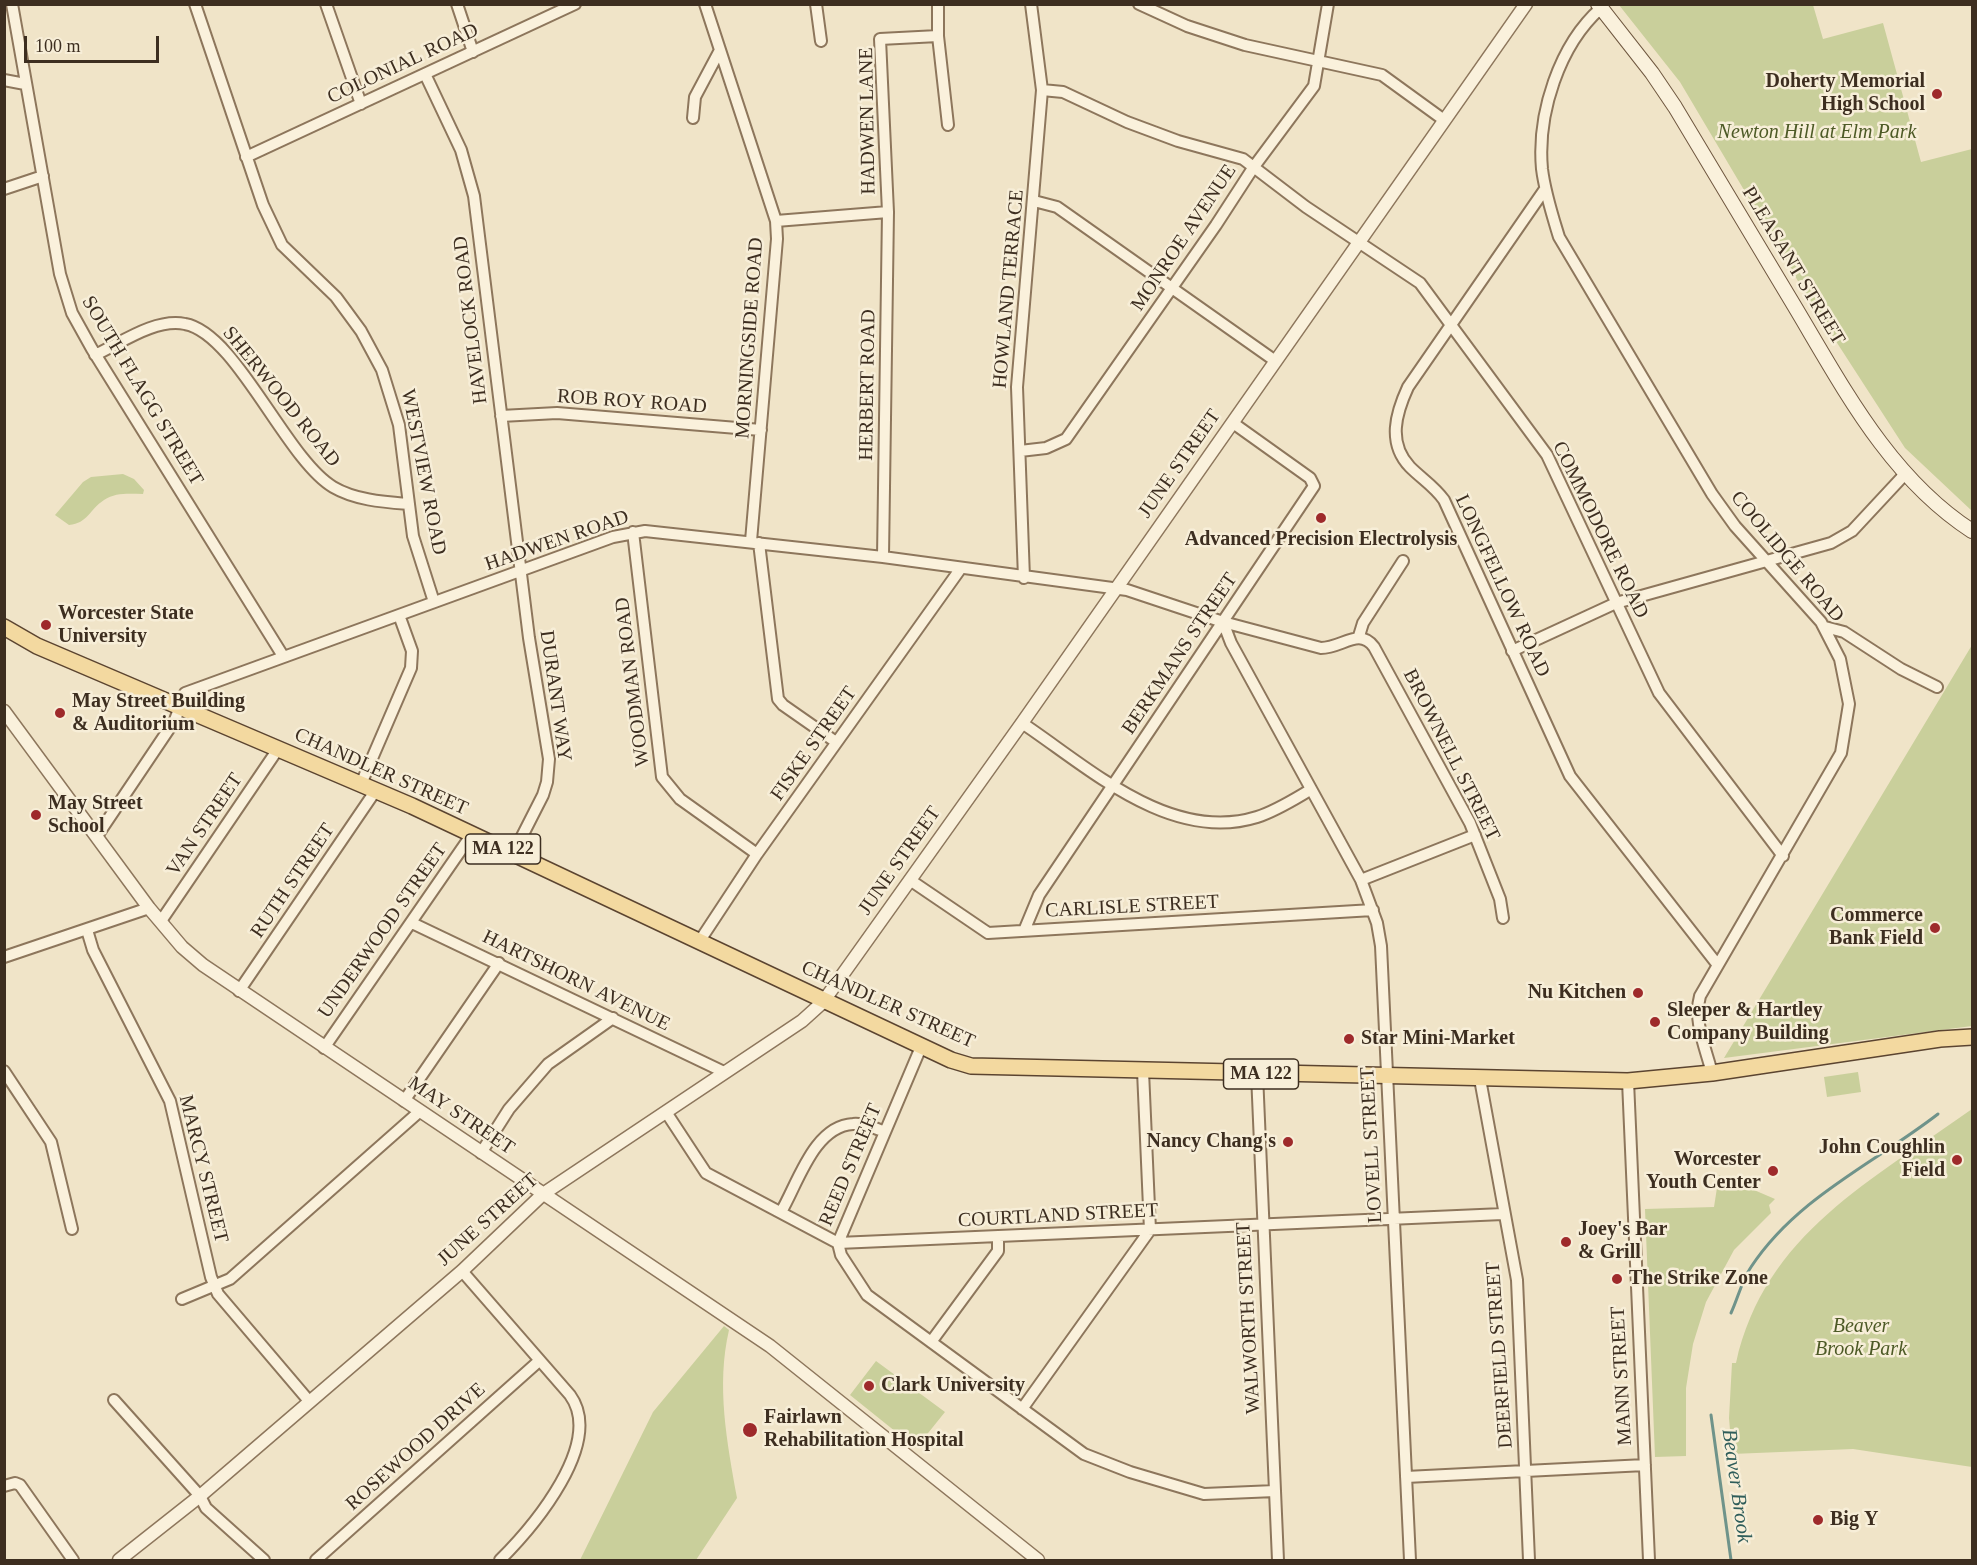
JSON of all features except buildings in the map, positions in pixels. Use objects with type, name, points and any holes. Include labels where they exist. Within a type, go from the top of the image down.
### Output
[{"type":"main road","name":"PLEASANT STREET","points":[[1600,6],[1669,99],[1837,377],[1884,450],[1906,474],[1972,531]]},
{"type":"main road","name":"CHANDLER STREET","points":[[4,627],[37,646],[376,790],[822,1002],[921,1047],[971,1066],[1628,1081],[1712,1073],[1905,1044],[1972,1037]]},
{"type":"street","name":"SOUTH FLAGG STREET","points":[[12,4],[65,295],[78,326],[95,355],[283,656]]},
{"type":"street","name":"WESTVIEW ROAD","points":[[195,4],[263,205],[282,245],[336,297],[377,358],[390,389],[398,417],[408,504],[416,548],[434,602]]},
{"type":"street","points":[[326,4],[361,104]]},
{"type":"street","points":[[457,4],[473,52]]},
{"type":"street","name":"COLONIAL ROAD","points":[[246,157],[575,4]]},
{"type":"street","name":"MORNINGSIDE ROAD","points":[[705,4],[776,221],[777,239],[761,430],[755,542],[778,699],[783,705],[836,742]]},
{"type":"street","points":[[816,4],[821,41]]},
{"type":"street","points":[[938,4],[938,36],[948,125]]},
{"type":"street","name":"HOWLAND TERRACE","points":[[1024,578],[1017,387],[1042,90],[1031,4]]},
{"type":"street","points":[[1139,4],[1215,35],[1319,62],[1382,75],[1444,120]]},
{"type":"street","name":"MONROE AVENUE","points":[[1020,451],[1046,448],[1066,439],[1173,288],[1252,168],[1314,86],[1328,4]]},
{"type":"street","name":"JUNE STREET","points":[[119,1560],[200,1496],[462,1270],[543,1194],[802,1021],[822,1002],[1022,723],[1233,423],[1274,360],[1526,4]]},
{"type":"street","name":"COOLIDGE ROAD","points":[[1600,6],[1574,40],[1553,84],[1542,143],[1545,189],[1559,237],[1712,494],[1735,526],[1825,627],[1840,659],[1847,682],[1849,704],[1847,729],[1841,753],[1783,856],[1704,987],[1697,1008],[1712,1073]]},
{"type":"street","name":"HADWEN LANE","points":[[776,221],[888,212],[880,39],[938,36]]},
{"type":"street","points":[[693,118],[695,97],[720,50]]},
{"type":"street","name":"HAVELOCK ROAD","points":[[424,74],[461,150],[471,181],[520,572]]},
{"type":"street","points":[[4,80],[26,84]]},
{"type":"street","name":"COMMODORE ROAD","points":[[1042,90],[1063,92],[1147,130],[1243,159],[1252,168],[1420,283],[1547,456],[1659,693],[1783,856]]},
{"type":"street","points":[[4,189],[43,176]]},
{"type":"street","name":"LONGFELLOW ROAD","points":[[1545,189],[1409,385],[1395,419],[1397,441],[1409,466],[1433,486],[1444,500],[1570,776],[1717,964]]},
{"type":"street","points":[[1034,201],[1057,207],[1274,360]]},
{"type":"street","name":"HERBERT ROAD","points":[[883,557],[888,212]]},
{"type":"street","name":"SHERWOOD ROAD","points":[[95,355],[139,334],[169,323],[198,328],[223,350],[327,483],[352,495],[408,504]]},
{"type":"street","name":"ROB ROY ROAD","points":[[501,417],[557,413],[761,430]]},
{"type":"street","name":"BERKMANS STREET","points":[[1024,932],[1039,895],[1315,483],[1233,423]]},
{"type":"street","points":[[1512,651],[1616,603],[1766,562],[1845,537],[1879,505],[1906,474]]},
{"type":"street","name":"HADWEN ROAD","points":[[179,706],[185,693],[195,688],[633,531],[883,557],[1115,590]]},
{"type":"street","name":"WOODMAN ROAD","points":[[633,531],[662,777],[680,799],[757,854]]},
{"type":"street","points":[[1115,590],[1127,590],[1223,622],[1321,648],[1336,647],[1359,636],[1363,623],[1403,561]]},
{"type":"street","name":"FISKE STREET","points":[[699,942],[757,854],[961,568]]},
{"type":"street","name":"DURANT WAY","points":[[513,854],[543,795],[549,770],[520,572]]},
{"type":"street","points":[[361,784],[411,668],[412,651],[399,615]]},
{"type":"street","name":"LOVELL STREET","points":[[1223,622],[1231,643],[1361,880],[1373,910],[1381,946],[1410,1560]]},
{"type":"street","points":[[1825,627],[1844,632],[1900,669],[1937,687]]},
{"type":"street","name":"BROWNELL STREET","points":[[1359,636],[1370,641],[1374,646],[1475,835],[1500,899],[1503,918]]},
{"type":"street","points":[[97,836],[175,720],[179,706]]},
{"type":"street","name":"MAY STREET","points":[[4,711],[149,908],[182,947],[239,991],[770,1346],[1038,1560]]},
{"type":"street","points":[[1022,723],[1114,786],[1171,814],[1216,822],[1255,818],[1274,811],[1310,790]]},
{"type":"street","name":"VAN STREET","points":[[161,921],[278,749]]},
{"type":"street","name":"RUTH STREET","points":[[239,991],[376,790]]},
{"type":"street","name":"UNDERWOOD STREET","points":[[324,1048],[472,834]]},
{"type":"street","points":[[1361,880],[1475,835]]},
{"type":"street","name":"CARLISLE STREET","points":[[910,880],[988,933],[1373,910]]},
{"type":"street","points":[[4,957],[149,908]]},
{"type":"street","name":"HARTSHORN AVENUE","points":[[412,923],[724,1072]]},
{"type":"street","name":"MARCY STREET","points":[[87,930],[93,950],[170,1101],[214,1286],[223,1302],[309,1401]]},
{"type":"street","points":[[404,1101],[499,963]]},
{"type":"street","points":[[481,1153],[509,1109],[548,1064],[613,1018]]},
{"type":"street","name":"REED STREET","points":[[921,1047],[838,1243],[841,1255],[867,1295],[1084,1454],[1172,1486],[1204,1494],[1275,1491]]},
{"type":"street","points":[[4,1071],[51,1142],[72,1229]]},
{"type":"street","points":[[1022,1409],[1150,1230],[1143,1071]]},
{"type":"street","name":"WALWORTH STREET","points":[[1257,1074],[1278,1560]]},
{"type":"street","name":"DEERFIELD STREET","points":[[1480,1079],[1503,1214],[1517,1280],[1529,1560]]},
{"type":"street","name":"MANN STREET","points":[[1628,1081],[1649,1560]]},
{"type":"street","points":[[182,1299],[230,1279],[419,1112]]},
{"type":"street","points":[[666,1112],[706,1173],[838,1243]]},
{"type":"street","points":[[781,1212],[816,1150],[832,1131],[855,1123],[885,1132]]},
{"type":"street","name":"COURTLAND STREET","points":[[838,1243],[1503,1214]]},
{"type":"street","points":[[931,1342],[998,1251],[998,1237]]},
{"type":"street","points":[[462,1270],[578,1406],[581,1430],[578,1443],[550,1502],[500,1560]]},
{"type":"street","name":"ROSEWOOD DRIVE","points":[[316,1560],[539,1361]]},
{"type":"street","points":[[114,1400],[200,1496],[206,1508],[264,1560]]},
{"type":"street","points":[[1406,1477],[1645,1465]]},
{"type":"street","points":[[4,1486],[15,1483],[20,1485],[73,1560]]},
{"type":"green space","name":"Newton Hill at Elm Park","points":[[1619,5],[1813,5],[1823,39],[1883,23],[1921,162],[1972,149],[1972,511],[1905,448],[1808,298],[1680,82]]},
{"type":"green space","points":[[123,474],[134,479],[144,490],[143,494],[109,497],[75,524],[69,525],[55,515],[83,482],[91,477]]},
{"type":"green space","points":[[1972,645],[1972,1026],[1724,1058]]},
{"type":"green space","points":[[1858,1072],[1861,1092],[1827,1097],[1824,1077]]},
{"type":"green space","name":"Beaver Brook Park","points":[[1972,1109],[1972,1467],[1853,1449],[1732,1454],[1729,1418],[1732,1363],[1736,1363],[1750,1318],[1771,1278],[1797,1244],[1861,1186]]},
{"type":"green space","points":[[1719,1175],[1775,1199],[1769,1205],[1771,1213],[1734,1250],[1706,1302],[1693,1344],[1686,1388],[1686,1456],[1655,1457],[1645,1209],[1714,1207]]},
{"type":"green space","points":[[724,1326],[729,1330],[723,1372],[724,1414],[737,1498],[696,1560],[580,1560],[653,1412]]},
{"type":"green space","points":[[876,1361],[945,1412],[916,1448],[850,1395]]},
{"type":"waterway","name":"Beaver Brook","points":[[1731,1313],[1751,1267],[1791,1220],[1838,1183],[1938,1114]]},
{"type":"waterway","name":"Beaver Brook","points":[[1711,1415],[1731,1560]]},
{"type":"place","name":"Doherty Memorial High School","points":[[1937,94]]},
{"type":"place","name":"Advanced Precision Electrolysis","points":[[1321,518]]},
{"type":"place","name":"Worcester State University","points":[[46,625]]},
{"type":"place","name":"May Street Building & Auditorium","points":[[60,713]]},
{"type":"place","name":"May Street School","points":[[36,815]]},
{"type":"place","name":"Commerce Bank Field","points":[[1935,928]]},
{"type":"place","name":"Nu Kitchen","points":[[1638,993]]},
{"type":"place","name":"Sleeper & Hartley Company Building","points":[[1655,1022]]},
{"type":"place","name":"Star Mini-Market","points":[[1349,1039]]},
{"type":"place","name":"Nancy Chang's","points":[[1288,1142]]},
{"type":"place","name":"John Coughlin Field","points":[[1957,1160]]},
{"type":"place","name":"Worcester Youth Center","points":[[1773,1171]]},
{"type":"place","name":"Joey's Bar & Grill","points":[[1566,1242]]},
{"type":"place","name":"The Strike Zone","points":[[1617,1279]]},
{"type":"place","name":"Clark University","points":[[869,1386]]},
{"type":"place","name":"Fairlawn Rehabilitation Hospital","points":[[750,1430]]},
{"type":"place","name":"Big Y","points":[[1818,1520]]}]
